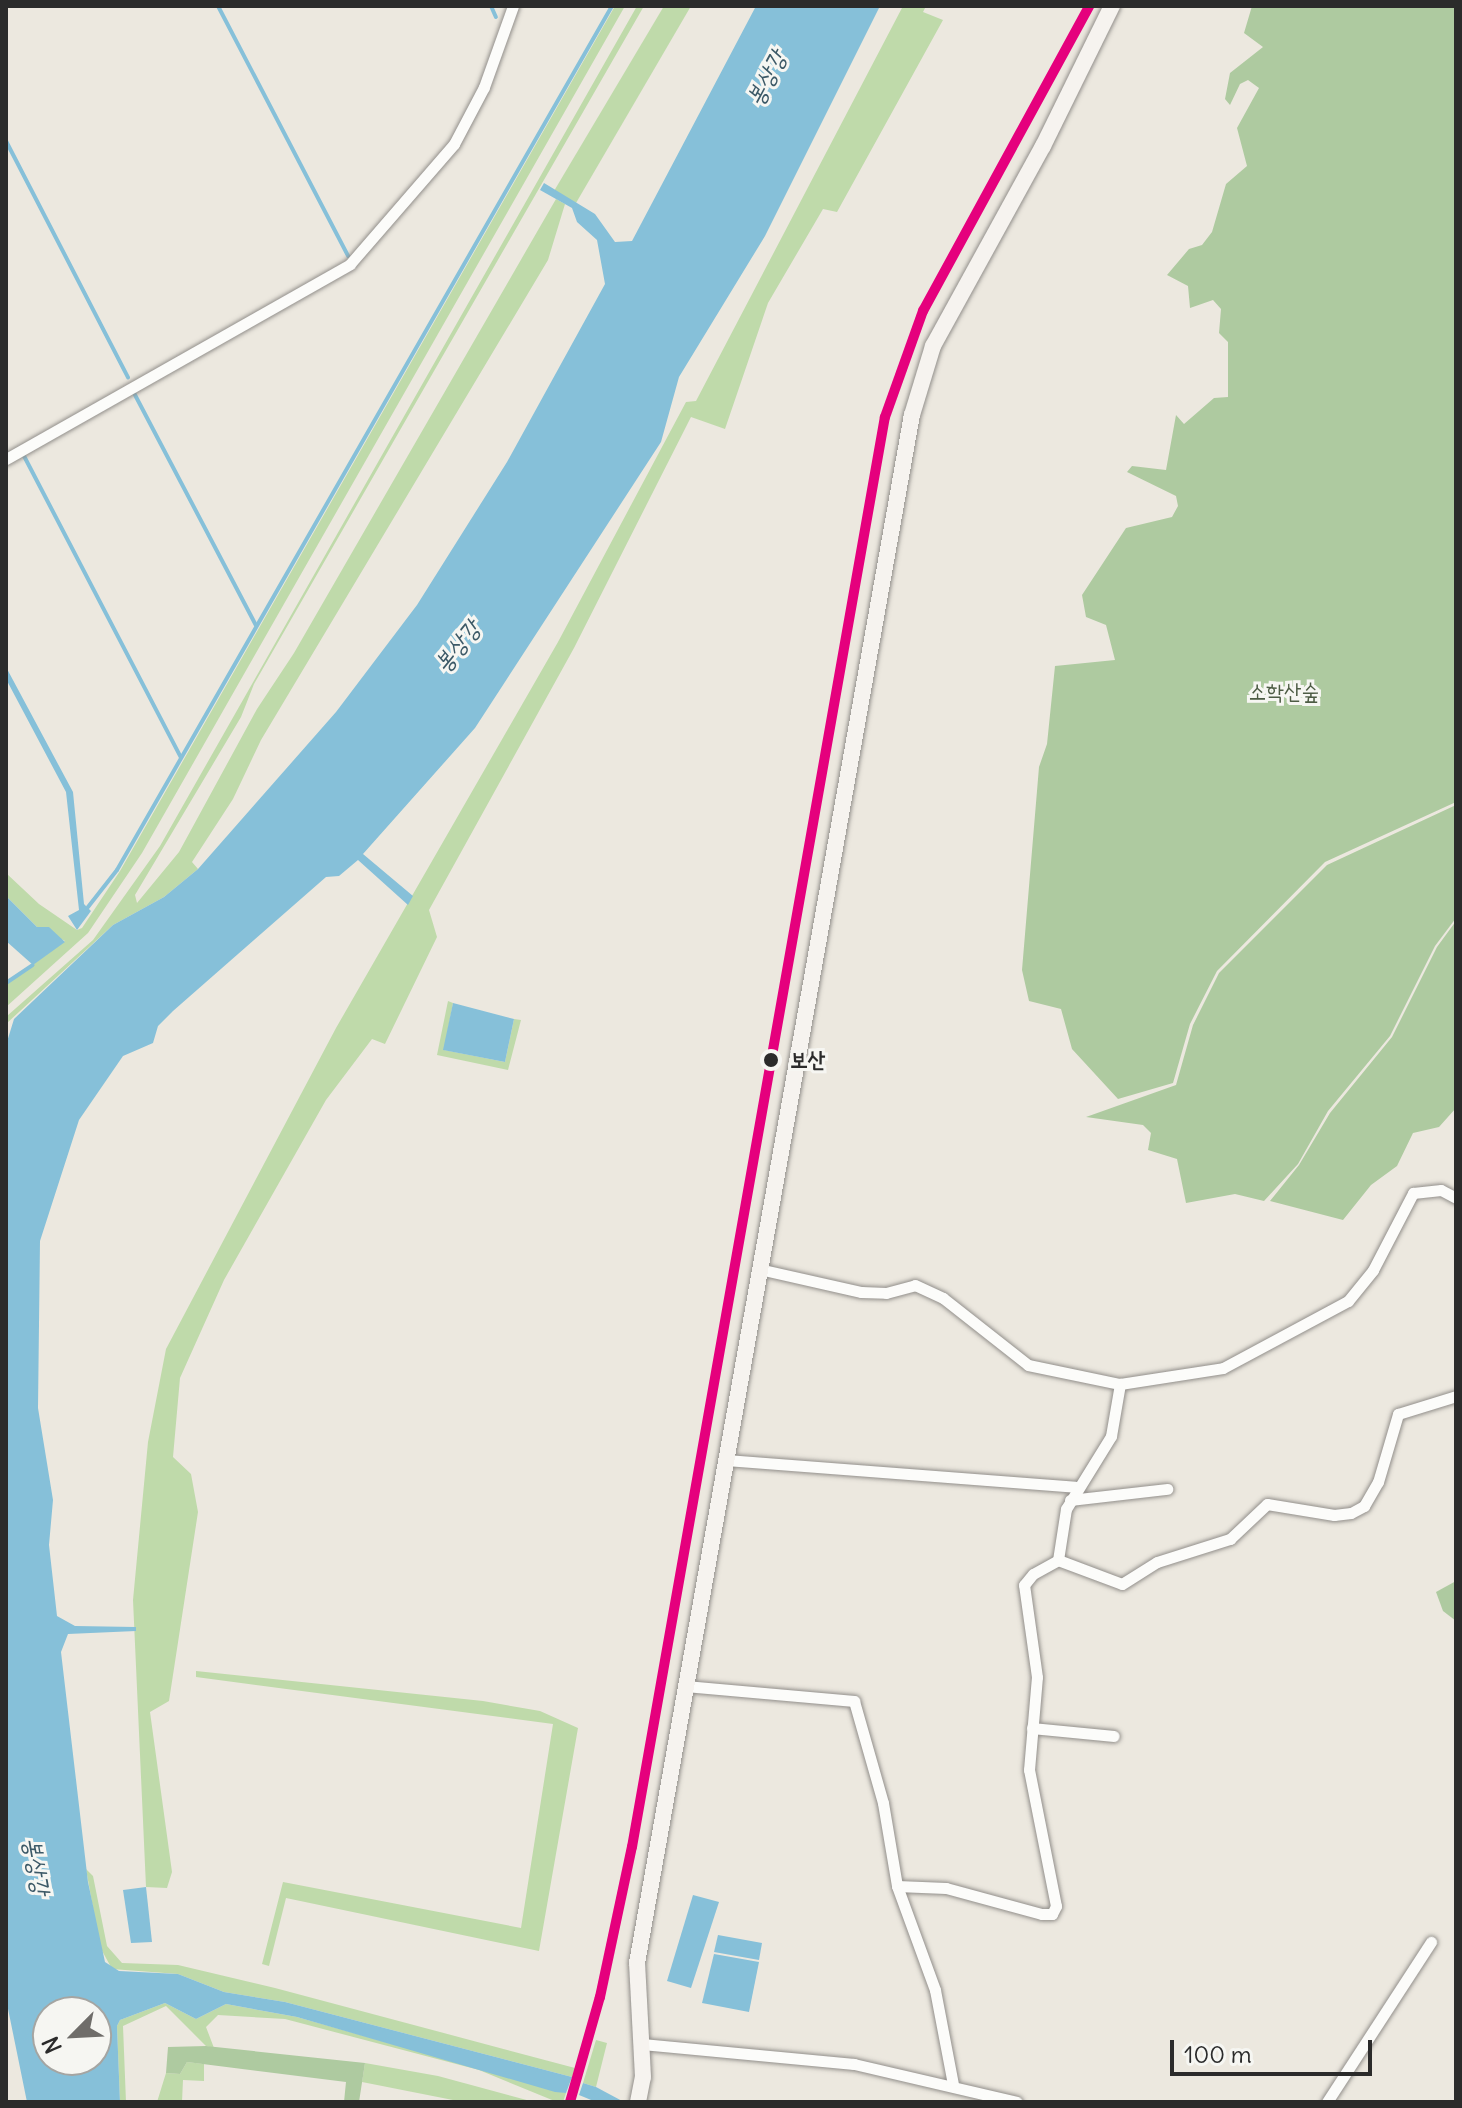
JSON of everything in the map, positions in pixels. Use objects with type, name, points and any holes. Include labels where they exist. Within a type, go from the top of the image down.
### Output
[{"type":"main road","points":[[638,2102],[642,2044],[637,1963],[917,394],[933,346],[1043,146],[1112,6]]},
{"type":"street","points":[[6,459],[350,264],[454,144],[484,87],[513,6]]},
{"type":"street","points":[[759,1269],[861,1292],[886,1293],[915,1285],[943,1298],[1028,1365],[1120,1384],[1223,1368],[1348,1301],[1373,1270],[1413,1193],[1441,1190],[1456,1198]]},
{"type":"street","points":[[897,1886],[922,1884],[1052,1914],[1056,1906],[1053,1869],[1029,1770],[1037,1677],[1024,1585],[1033,1574],[1058,1560],[1075,1487],[1111,1436],[1120,1384]]},
{"type":"street","points":[[1058,1560],[1122,1584],[1157,1562],[1230,1539],[1267,1504],[1334,1515],[1351,1513],[1364,1506],[1378,1482],[1398,1414],[1456,1396]]},
{"type":"street","points":[[726,1460],[1075,1487]]},
{"type":"street","points":[[1070,1500],[1167,1489]]},
{"type":"street","points":[[685,1686],[854,1701],[883,1803],[897,1886],[935,1990],[953,2084]]},
{"type":"street","points":[[1032,1728],[1114,1736]]},
{"type":"street","points":[[1327,2102],[1431,1942]]},
{"type":"street","points":[[642,2044],[854,2064],[953,2084],[1017,2102]]},
{"type":"green space","points":[[615,6],[625,6],[142,853],[88,933],[6,1007],[6,984],[65,941],[37,927],[6,896],[6,873],[39,904],[77,930],[82,928],[120,871]]},
{"type":"green space","points":[[637,6],[644,6],[254,684],[241,717],[135,895],[137,903],[179,852],[257,709],[294,653],[556,199],[565,204],[548,260],[261,740],[233,799],[192,862],[198,869],[164,897],[113,925],[6,1024],[7,1016],[93,940],[160,846]]},
{"type":"green space","points":[[664,6],[691,6],[576,203],[566,200],[554,191]]},
{"type":"green space","points":[[903,6],[926,6],[923,12],[943,20],[837,212],[823,209],[768,303],[725,429],[691,417],[574,648],[429,910],[437,937],[385,1044],[372,1039],[326,1100],[224,1280],[180,1378],[173,1457],[191,1474],[198,1512],[169,1701],[150,1712],[172,1872],[167,1888],[146,1887],[133,1600],[148,1442],[166,1349],[336,1028],[558,642],[686,402],[696,401]]},
{"type":"green space","name":"소학산숲","points":[[1252,6],[1456,6],[1456,802],[1325,862],[1217,971],[1190,1024],[1173,1083],[1118,1099],[1072,1049],[1061,1009],[1029,1001],[1022,970],[1039,767],[1047,744],[1055,666],[1115,660],[1106,625],[1086,617],[1082,595],[1126,528],[1172,517],[1178,506],[1176,496],[1127,472],[1132,466],[1166,470],[1176,415],[1184,424],[1214,398],[1228,397],[1228,342],[1219,333],[1221,309],[1213,300],[1190,308],[1188,286],[1167,275],[1189,249],[1202,245],[1212,232],[1226,184],[1247,166],[1237,128],[1259,88],[1248,80],[1240,84],[1230,105],[1225,99],[1230,73],[1263,47],[1244,33]]},
{"type":"green space","points":[[1456,805],[1456,918],[1435,946],[1390,1036],[1328,1111],[1298,1164],[1264,1201],[1235,1194],[1186,1203],[1177,1159],[1148,1150],[1151,1133],[1143,1125],[1086,1117],[1176,1085],[1193,1025],[1219,973],[1327,865]]},
{"type":"green space","points":[[1456,921],[1456,1108],[1439,1127],[1413,1133],[1397,1166],[1371,1185],[1343,1220],[1270,1201],[1299,1165],[1330,1113],[1392,1037],[1437,947]]},
{"type":"green space","points":[[448,1001],[453,1003],[444,1050],[505,1062],[514,1019],[521,1020],[508,1070],[437,1055]]},
{"type":"green space","points":[[1456,1581],[1456,1621],[1443,1611],[1436,1592]]},
{"type":"green space","points":[[196,1671],[483,1701],[540,1711],[578,1728],[539,1951],[286,1898],[269,1966],[262,1964],[283,1882],[521,1928],[553,1724],[196,1677]]},
{"type":"green space","points":[[86,1869],[93,1876],[107,1946],[122,1963],[178,1965],[275,1988],[575,2068],[572,2077],[285,2002],[224,1992],[178,1974],[112,1969],[100,1947]]},
{"type":"green space","points":[[165,2003],[196,2019],[226,2004],[297,2017],[566,2093],[563,2102],[557,2102],[479,2070],[285,2019],[218,2015],[206,2027],[214,2048],[206,2046],[166,2006],[123,2026],[126,2102],[120,2102],[117,2026],[120,2020]]},
{"type":"green space","points":[[596,2040],[607,2043],[596,2087],[583,2083]]},
{"type":"green space","points":[[206,2046],[365,2063],[359,2102],[344,2102],[346,2082],[187,2062],[180,2074],[166,2073],[168,2047]]},
{"type":"green space","points":[[187,2062],[204,2064],[204,2081],[183,2080],[182,2102],[157,2102],[166,2073],[180,2074]]},
{"type":"green space","points":[[365,2063],[438,2076],[534,2102],[463,2102],[362,2082]]},
{"type":"water","name":"봉상강","points":[[756,6],[880,6],[765,236],[679,377],[661,442],[475,728],[363,854],[413,896],[408,905],[358,860],[339,876],[326,877],[173,1011],[158,1026],[153,1043],[123,1056],[79,1120],[40,1241],[38,1408],[53,1500],[49,1545],[57,1616],[75,1626],[136,1627],[136,1631],[68,1634],[61,1652],[88,1882],[105,1962],[119,1971],[178,1974],[224,1992],[285,2002],[572,2077],[566,2093],[555,2092],[297,2017],[226,2004],[196,2019],[165,2003],[120,2020],[117,2026],[120,2102],[27,2102],[6,1999],[6,1045],[14,1019],[113,925],[164,897],[198,869],[336,712],[417,605],[507,462],[605,284],[597,240],[577,222],[572,208],[540,190],[544,183],[595,214],[615,242],[632,241]]},
{"type":"water","points":[[6,667],[73,792],[84,904],[91,911],[77,930],[68,916],[79,910],[66,792],[6,679]]},
{"type":"water","points":[[6,896],[37,927],[49,927],[65,942],[33,965],[6,941]]},
{"type":"water","points":[[453,1003],[514,1019],[505,1062],[443,1050]]},
{"type":"water","points":[[146,1887],[152,1942],[131,1943],[123,1890]]},
{"type":"water","points":[[693,1895],[719,1902],[691,1988],[667,1981]]},
{"type":"water","points":[[718,1935],[762,1943],[759,1960],[714,1952]]},
{"type":"water","points":[[714,1954],[759,1962],[749,2012],[702,2003]]},
{"type":"water","points":[[583,2083],[624,2102],[596,2102],[579,2095]]},
{"type":"waterway","points":[[218,6],[348,256]]},
{"type":"waterway","points":[[491,6],[496,17]]},
{"type":"waterway","points":[[88,907],[117,870],[612,6]]},
{"type":"waterway","points":[[6,141],[128,377]]},
{"type":"waterway","points":[[134,393],[256,625]]},
{"type":"waterway","points":[[24,456],[181,758]]},
{"type":"waterway","points":[[6,983],[33,965]]},
{"type":"transit line","points":[[570,2102],[600,1997],[632,1847],[885,417],[923,311],[1089,6]]},
{"type":"place","name":"보산","points":[[771,1060]]}]
